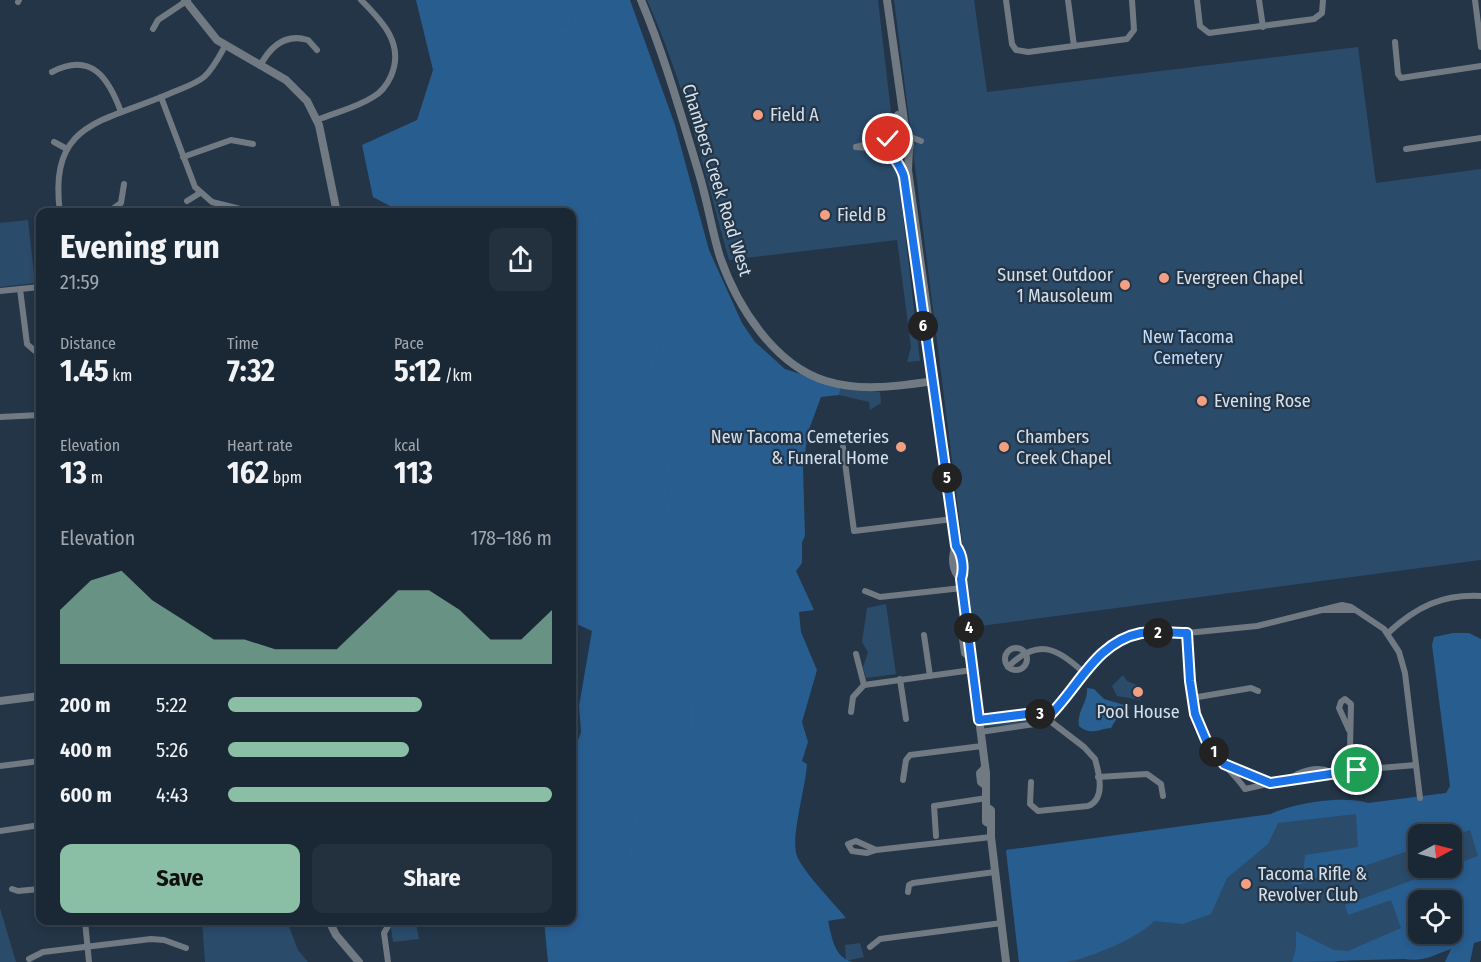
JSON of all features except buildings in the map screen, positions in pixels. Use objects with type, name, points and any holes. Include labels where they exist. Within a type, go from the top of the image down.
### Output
[{"type":"street","points":[[153,28],[158,20],[186,0],[209,33],[225,46],[295,87],[307,101],[317,120],[336,208]]},
{"type":"street","points":[[317,120],[373,98],[384,88],[392,74],[395,56],[390,34],[361,0]]},
{"type":"street","name":"Chambers Creek Road West","points":[[641,0],[667,69],[721,258],[735,291],[759,330],[784,357],[824,381],[870,388],[934,381]]},
{"type":"street","points":[[885,0],[897,111],[897,123],[891,136],[892,152],[904,177],[924,332],[929,342]]},
{"type":"street","points":[[885,0],[909,148],[908,170],[930,331],[929,342],[956,546],[960,551],[963,573],[961,579],[988,807],[991,810],[991,837],[1006,962]]},
{"type":"street","points":[[1006,0],[1011,38],[1016,50],[1028,52],[1121,40],[1131,36],[1135,26],[1132,0]]},
{"type":"street","points":[[1068,0],[1074,46]]},
{"type":"street","points":[[1197,0],[1200,26],[1209,33],[1314,19],[1322,13],[1323,0]]},
{"type":"street","points":[[1259,0],[1263,27]]},
{"type":"street","points":[[1475,0],[1481,47]]},
{"type":"street","points":[[260,66],[269,51],[291,39],[308,40],[317,50]]},
{"type":"street","points":[[1395,42],[1398,74],[1401,78],[1481,66]]},
{"type":"street","points":[[60,208],[57,177],[67,148],[86,128],[161,97],[205,75],[225,46]]},
{"type":"street","points":[[52,72],[79,66],[93,68],[107,79],[121,112]]},
{"type":"street","points":[[161,97],[193,183],[208,200],[233,208]]},
{"type":"street","points":[[907,135],[891,136],[855,147],[902,155],[909,148]]},
{"type":"street","points":[[1406,149],[1481,138]]},
{"type":"street","points":[[183,157],[231,140],[253,144]]},
{"type":"street","points":[[54,142],[67,148]]},
{"type":"street","points":[[114,208],[121,203],[124,184]]},
{"type":"street","points":[[187,201],[200,193]]},
{"type":"street","points":[[0,291],[36,287]]},
{"type":"street","points":[[20,289],[26,339],[32,350],[36,350]]},
{"type":"street","points":[[0,417],[36,415]]},
{"type":"street","points":[[843,447],[854,531],[953,519]]},
{"type":"street","points":[[865,591],[880,597],[962,588]]},
{"type":"street","points":[[1388,633],[1408,615],[1434,601],[1456,595],[1481,596]]},
{"type":"street","points":[[980,732],[1040,724],[1104,651],[1127,637],[1143,633],[1187,633],[1257,626],[1335,605],[1354,610],[1388,633],[1399,652],[1405,673],[1420,798]]},
{"type":"street","points":[[1187,633],[1192,698],[1202,732],[1245,789],[1290,779],[1325,776],[1331,772],[1416,765]]},
{"type":"street","points":[[924,635],[930,676]]},
{"type":"street","points":[[1018,648],[1024,651],[1027,658],[1022,668],[1015,670],[1008,667],[1005,657],[1008,651],[1018,648]]},
{"type":"street","points":[[1008,667],[1024,651],[1036,649],[1053,651],[1068,658],[1084,673]]},
{"type":"street","points":[[856,654],[864,685]]},
{"type":"street","points":[[851,712],[853,697],[864,685],[972,670]]},
{"type":"street","points":[[900,680],[906,719]]},
{"type":"street","points":[[1192,698],[1251,688],[1258,691]]},
{"type":"street","points":[[0,701],[36,696]]},
{"type":"street","points":[[979,720],[1035,713],[1047,718],[1092,755],[1098,777],[1099,795],[1094,803],[1041,811],[1030,804],[1031,782]]},
{"type":"street","points":[[1346,771],[1350,749],[1349,730]]},
{"type":"street","points":[[903,780],[906,760],[910,756],[982,747]]},
{"type":"street","points":[[1350,749],[1357,770]]},
{"type":"street","points":[[0,765],[36,761]]},
{"type":"street","points":[[1224,764],[1270,783]]},
{"type":"street","points":[[1098,777],[1142,773],[1150,775],[1161,783],[1163,796]]},
{"type":"street","points":[[936,836],[934,806],[987,798]]},
{"type":"street","points":[[0,831],[36,826]]},
{"type":"street","points":[[876,850],[991,837]]},
{"type":"street","points":[[908,892],[909,885],[913,883],[995,872]]},
{"type":"street","points":[[12,889],[18,891],[36,889]]},
{"type":"street","points":[[870,947],[880,939],[1002,923]]},
{"type":"street","points":[[85,925],[89,962]]},
{"type":"street","points":[[332,925],[347,949],[360,962]]},
{"type":"street","points":[[388,962],[384,933],[389,925]]},
{"type":"street","points":[[29,959],[43,952],[156,939],[186,948]]},
{"type":"green space","points":[[647,0],[878,0],[920,361],[907,362],[911,347],[897,240],[729,260],[683,95]]},
{"type":"green space","name":"New Tacoma Cemetery","points":[[894,0],[974,0],[987,92],[1358,47],[1376,183],[1481,169],[1481,560],[973,627]]},
{"type":"green space","points":[[28,220],[35,283],[0,287],[0,223]]},
{"type":"green space","points":[[841,387],[880,392],[881,403],[870,410],[869,402],[839,395]]},
{"type":"green space","points":[[886,604],[896,674],[866,678],[863,667],[868,652],[862,642],[867,608]]},
{"type":"green space","points":[[1123,675],[1127,681],[1144,688],[1140,700],[1117,696],[1112,686]]},
{"type":"green space","points":[[1038,716],[1038,722],[984,727],[989,721]]},
{"type":"green space","name":"Tacoma Rifle & Revolver Club","points":[[1481,792],[1481,941],[1462,944],[1462,890],[1408,890],[1408,944],[1460,944],[1335,962],[1019,962],[1006,850]]},
{"type":"green space","points":[[0,908],[16,962],[0,962]]},
{"type":"green space","points":[[202,925],[289,925],[298,950],[308,962],[205,962]]},
{"type":"green space","points":[[416,925],[419,939],[393,942],[391,927]]},
{"type":"green space","points":[[860,943],[864,957],[846,961],[845,945]]},
{"type":"shaded area","points":[[416,0],[630,0],[675,125],[709,250],[742,323],[755,342],[785,369],[841,387],[839,395],[821,397],[808,432],[803,467],[805,536],[802,542],[802,563],[796,571],[814,610],[799,612],[801,632],[817,670],[802,722],[808,742],[802,761],[807,764],[795,848],[806,871],[846,918],[828,921],[838,951],[847,960],[853,962],[548,962],[544,925],[576,925],[576,746],[581,732],[579,706],[592,631],[576,624],[576,208],[394,208],[373,197],[362,145],[417,120],[433,70]]},
{"type":"shaded area","points":[[1453,633],[1469,633],[1481,639],[1481,941],[1474,943],[1470,962],[1445,962],[1451,949],[1418,960],[1292,962],[1296,948],[1296,931],[1334,950],[1348,951],[1401,928],[1391,900],[1348,915],[1345,905],[1418,878],[1462,878],[1462,862],[1478,856],[1470,830],[1462,833],[1462,824],[1408,824],[1408,851],[1330,878],[1327,872],[1319,871],[1317,878],[1293,887],[1291,881],[1303,876],[1305,855],[1358,847],[1356,814],[1278,823],[1268,844],[1227,878],[1211,914],[1183,924],[1154,921],[1126,940],[1075,960],[1019,962],[1006,850],[1271,814],[1319,801],[1346,800],[1368,803],[1446,793],[1450,786],[1432,645],[1434,637]]},
{"type":"shaded area","points":[[1087,688],[1094,689],[1104,699],[1131,707],[1119,715],[1111,728],[1087,731],[1079,726],[1079,720]]},
{"type":"waterway","points":[[570,0],[576,8],[575,27],[571,32],[550,30],[528,58],[530,66],[554,98],[565,100],[576,109],[573,122],[579,141],[566,162],[590,180],[596,222],[603,233],[618,243],[636,262],[644,317],[658,335],[656,352],[651,361],[661,402],[671,415],[665,451],[672,491],[661,533],[692,592],[707,586],[710,598],[690,635],[686,655],[676,665],[692,698],[693,735],[673,748],[657,766],[646,789],[633,832],[631,876],[634,898],[638,920],[655,962]]},
{"type":"place","name":"Field A","points":[[758,115]]},
{"type":"place","name":"Field B","points":[[825,215]]},
{"type":"place","name":"Evergreen Chapel","points":[[1164,278]]},
{"type":"place","name":"Sunset Outdoor 1 Mausoleum","points":[[1125,285]]},
{"type":"place","name":"Evening Rose","points":[[1202,401]]},
{"type":"place","name":"New Tacoma Cemeteries & Funeral Home","points":[[901,447]]},
{"type":"place","name":"Chambers Creek Chapel","points":[[1004,447]]},
{"type":"place","name":"Pool House","points":[[1138,692]]},
{"type":"place","name":"Tacoma Rifle & Revolver Club","points":[[1246,884]]},
{"type":"route","points":[[888,139],[888,148],[902,168],[904,177],[924,332],[929,342],[956,546],[960,551],[963,573],[961,579],[979,720],[1035,713],[1047,718],[1056,710],[1092,663],[1112,645],[1127,637],[1143,633],[1187,633],[1195,714],[1206,740],[1224,764],[1270,783],[1325,776],[1331,772],[1357,770]]}]
